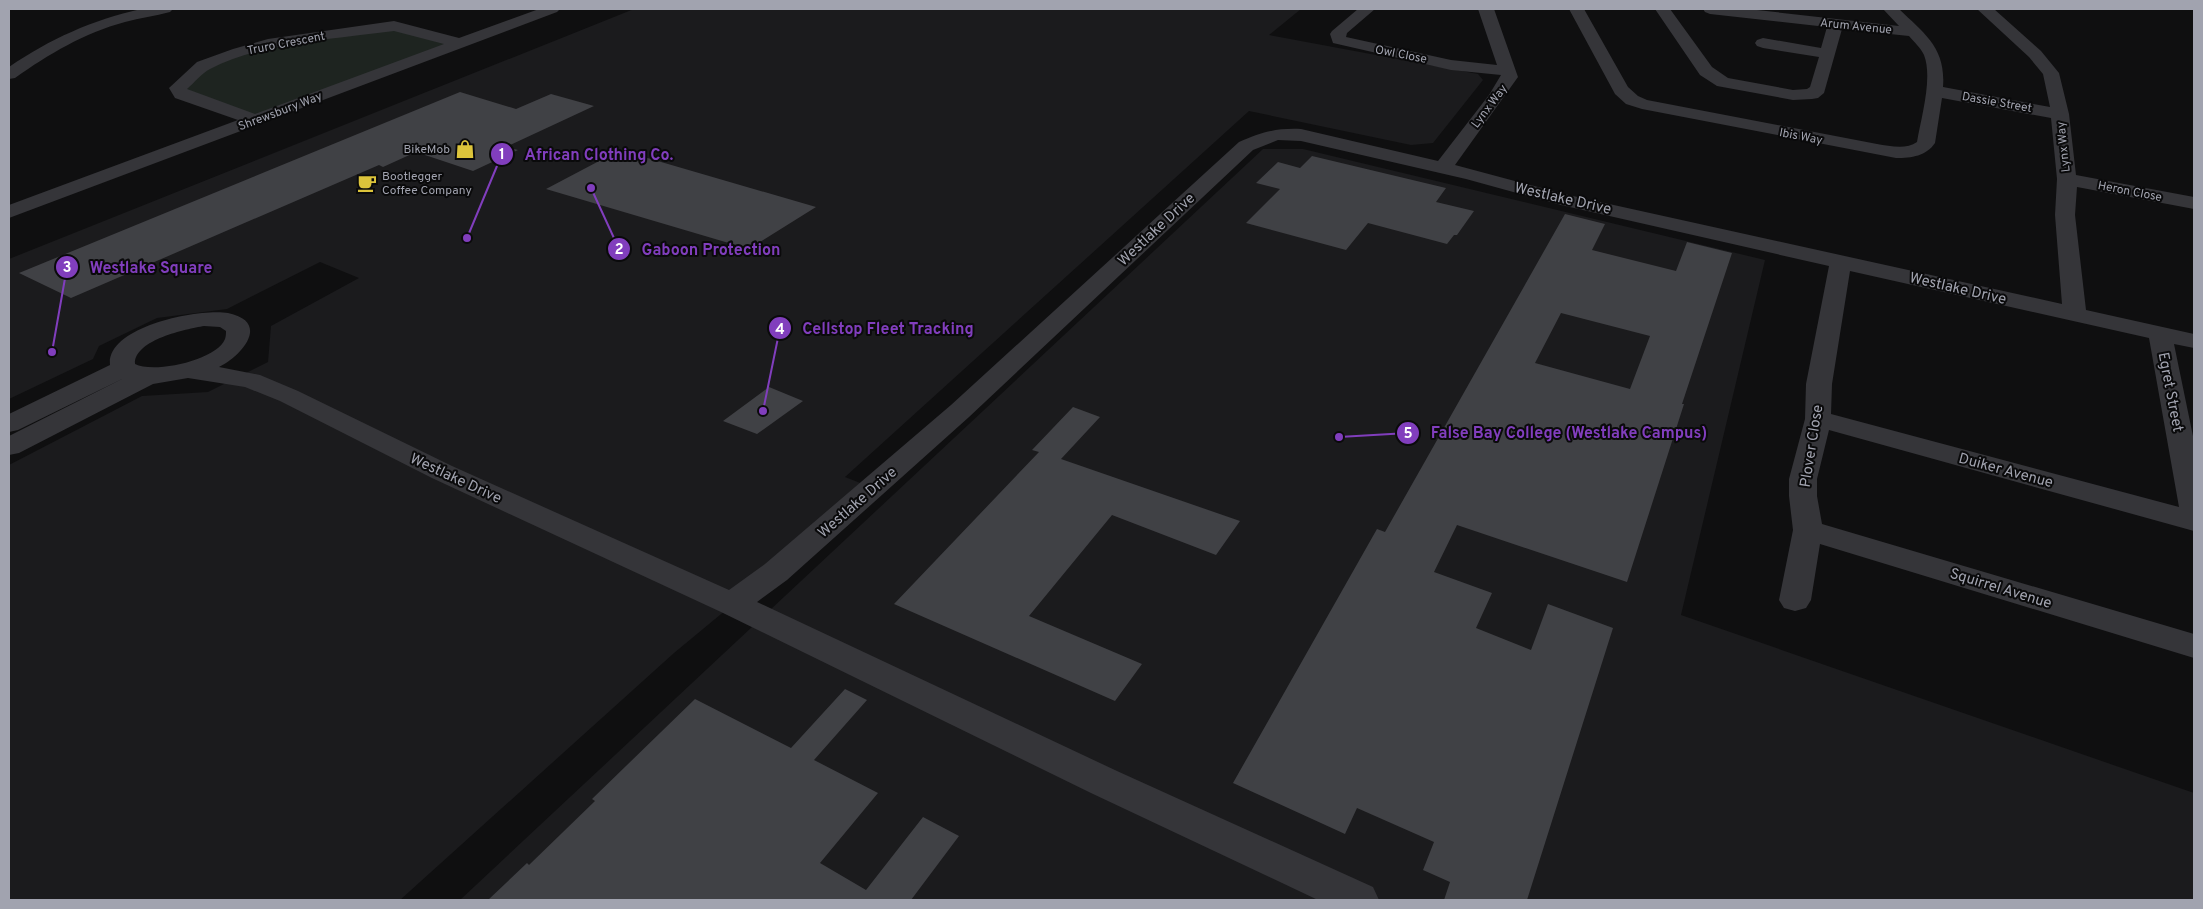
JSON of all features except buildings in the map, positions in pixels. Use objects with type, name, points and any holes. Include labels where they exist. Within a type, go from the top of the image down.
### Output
[{"type":"street","points":[[9,74],[40,52],[103,22],[165,9]]},
{"type":"street","name":"Shrewsbury Way","points":[[9,212],[552,9]]},
{"type":"street","name":"Owl Close","points":[[1366,9],[1341,30],[1338,34],[1339,40],[1451,65],[1508,71]]},
{"type":"street","name":"Lynx Way","points":[[1442,168],[1507,84],[1510,77],[1486,9]]},
{"type":"street","name":"Ibis Way","points":[[1577,9],[1622,90],[1632,100],[1649,106],[1877,150],[1899,152],[1916,150],[1923,147],[1934,91],[1934,63],[1932,56],[1891,9]]},
{"type":"street","points":[[1663,9],[1706,71],[1723,82],[1793,96],[1812,94],[1818,89],[1826,54],[1836,24]]},
{"type":"street","name":"Arum Avenue","points":[[1710,9],[1912,32]]},
{"type":"street","name":"Lynx Way","points":[[1985,9],[2034,54],[2051,73],[2060,114],[2067,179],[2065,215],[2075,314]]},
{"type":"street","name":"Truro Crescent","points":[[255,120],[181,94],[178,88],[193,73],[217,60],[256,47],[287,41],[394,26],[459,43]]},
{"type":"street","points":[[1763,43],[1826,54]]},
{"type":"street","points":[[16,51],[40,52]]},
{"type":"street","name":"Dassie Street","points":[[1934,91],[2060,114]]},
{"type":"street","name":"Westlake Drive","points":[[188,370],[251,380],[289,396],[442,472],[732,604],[776,572],[953,418],[1217,171],[1258,139],[1278,134],[1301,135],[1442,168],[1561,199],[2194,342]]},
{"type":"street","name":"Heron Close","points":[[2067,179],[2194,203]]},
{"type":"street","name":"Plover Close","points":[[1795,600],[1808,530],[1803,496],[1803,479],[1818,419],[1818,384],[1841,262]]},
{"type":"street","points":[[9,447],[148,376],[188,370],[218,358],[236,342],[240,334],[239,330],[229,322],[209,319],[182,322],[157,331],[132,346],[123,356],[123,368],[131,373],[148,376]]},
{"type":"street","name":"Egret Street","points":[[2160,334],[2194,510]]},
{"type":"street","points":[[236,342],[251,380]]},
{"type":"street","points":[[9,424],[123,368]]},
{"type":"street","name":"Duiker Avenue","points":[[1818,419],[2194,521]]},
{"type":"street","name":"Squirrel Avenue","points":[[1808,530],[2194,646]]},
{"type":"street","points":[[732,604],[1359,900]]},
{"type":"shaded area","points":[[634,9],[1301,9],[1269,35],[1478,74],[1483,80],[1433,143],[1411,145],[1249,111],[845,477],[873,488],[674,653],[400,900],[9,900],[9,465],[142,396],[208,392],[268,362],[271,326],[359,278],[320,262],[227,309],[157,318],[99,346],[93,359],[9,399],[9,259]]},
{"type":"shaded area","points":[[380,27],[459,43],[255,120],[192,98],[181,84],[239,52]]},
{"type":"shaded area","points":[[1263,149],[1303,149],[1765,260],[1681,615],[2194,793],[2194,900],[460,900]]},
{"type":"place","name":"BikeMob","points":[[465,149]]},
{"type":"place","name":"Bootlegger Coffee Company","points":[[367,183]]},
{"type":"place","name":"Gaboon Protection","points":[[591,188]]},
{"type":"place","name":"African Clothing Co.","points":[[467,238]]},
{"type":"place","name":"Westlake Square","points":[[52,352]]},
{"type":"place","name":"Cellstop Fleet Tracking","points":[[763,411]]},
{"type":"place","name":"False Bay College (Westlake Campus)","points":[[1339,437]]}]
